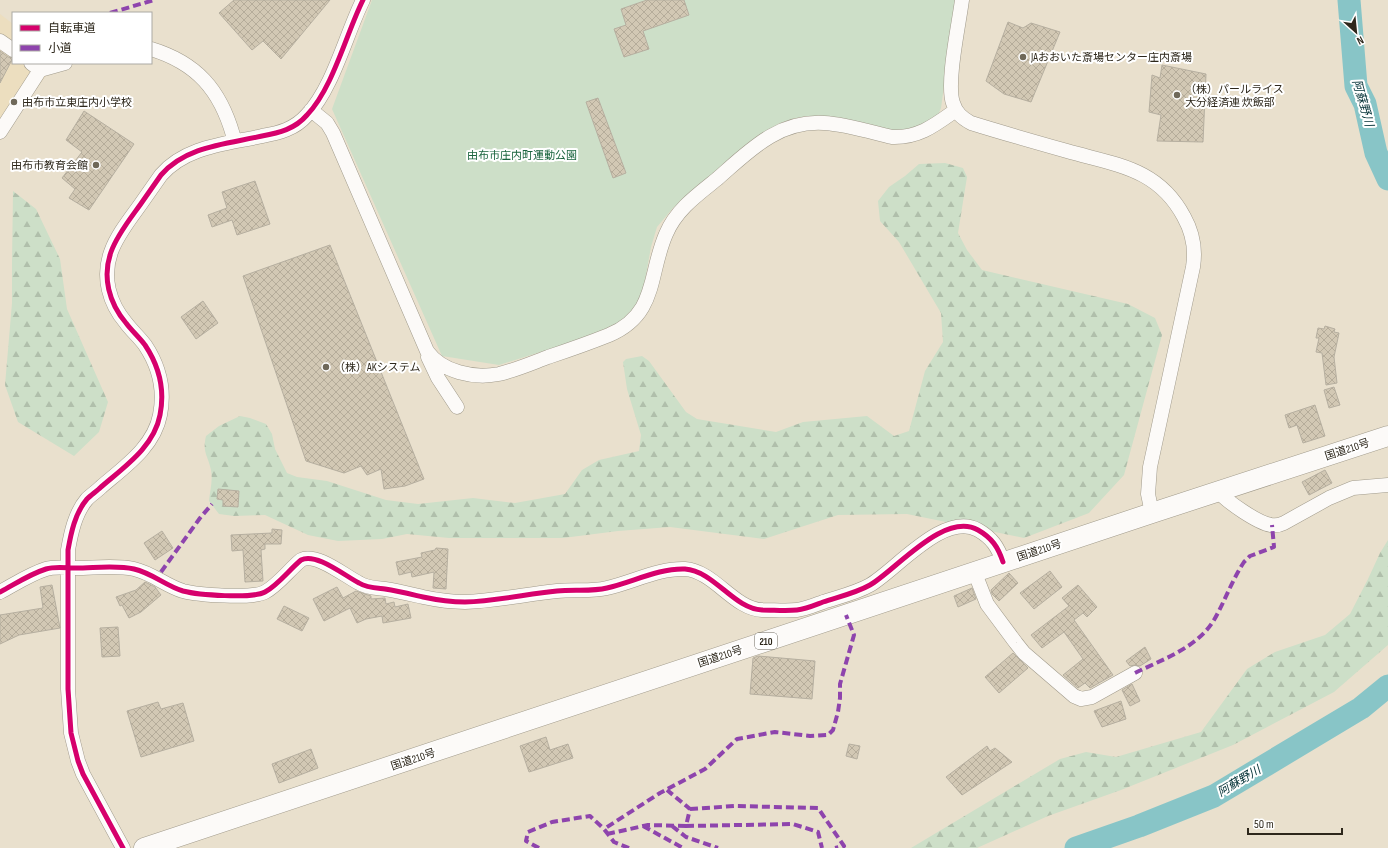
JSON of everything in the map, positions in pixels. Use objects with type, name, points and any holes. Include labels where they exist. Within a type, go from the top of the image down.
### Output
[{"type":"highway","name":"国道210号","points":[[144,848],[1003,562],[1388,436]]},
{"type":"street","points":[[123,848],[83,774],[78,761],[71,734],[68,689],[68,550],[72,531],[78,515],[87,499],[126,465],[151,440],[157,428],[161,407],[162,392],[160,377],[154,361],[144,344],[121,317],[110,296],[106,276],[111,250],[130,219],[162,175],[179,159],[188,154],[206,148],[279,133],[302,121],[320,98],[332,74],[363,0]]},
{"type":"street","points":[[962,0],[953,64],[951,99],[956,110],[964,119],[971,123],[1122,167],[1147,176],[1168,192],[1180,209],[1190,228],[1194,245],[1193,267],[1150,467],[1148,494],[1152,513]]},
{"type":"street","points":[[0,41],[12,49]]},
{"type":"street","points":[[152,48],[179,60],[204,80],[220,100],[233,135]]},
{"type":"street","points":[[0,132],[36,66],[55,64]]},
{"type":"street","points":[[311,110],[327,123],[333,133],[423,345],[438,378],[457,407]]},
{"type":"street","points":[[423,345],[433,359],[449,369],[467,374],[490,375],[506,372],[609,335],[625,327],[639,314],[643,307],[665,236],[677,214],[764,139],[785,128],[806,123],[820,122],[901,138],[925,131],[956,110]]},
{"type":"street","points":[[1218,491],[1225,499],[1262,522],[1272,526],[1277,526],[1329,498],[1353,488],[1388,485]]},
{"type":"street","points":[[0,592],[45,569],[133,568],[144,572],[169,586],[196,594],[229,596],[258,594],[264,592],[305,557],[309,557],[314,558],[370,588],[385,589],[445,601],[466,602],[559,590],[594,590],[607,588],[662,572],[686,569],[702,574],[752,608],[762,610],[798,610],[854,592],[870,585],[921,545],[953,528],[968,526],[987,535],[997,547],[1003,562]]},
{"type":"street","points":[[976,572],[987,604],[1016,643],[1024,653],[1074,696],[1081,699],[1092,697],[1135,673]]},
{"type":"shaded area","name":"由布市立東庄内小学校","points":[[0,14],[12,23],[12,64],[54,64],[0,140]]},
{"type":"green space","name":"由布市庄内町運動公園","points":[[372,0],[956,0],[941,108],[938,115],[923,127],[894,131],[841,118],[822,116],[807,116],[778,124],[762,134],[673,208],[657,227],[651,247],[642,297],[619,323],[607,331],[499,365],[442,356],[332,109]]},
{"type":"green space","points":[[945,163],[963,168],[967,177],[958,233],[967,250],[982,270],[1128,304],[1155,318],[1162,335],[1124,475],[1089,513],[1024,538],[907,514],[838,515],[764,539],[670,527],[618,531],[563,538],[449,538],[407,534],[382,539],[338,541],[308,535],[265,515],[234,516],[219,514],[209,501],[212,474],[205,450],[206,436],[219,426],[240,416],[266,424],[272,434],[275,449],[287,473],[297,477],[327,481],[386,500],[418,504],[473,498],[515,503],[565,494],[582,470],[599,460],[639,451],[641,435],[627,389],[623,362],[626,359],[642,356],[649,361],[686,412],[697,419],[776,432],[803,422],[867,416],[894,436],[909,431],[925,371],[943,342],[941,313],[899,242],[880,221],[878,201],[889,187],[919,164]]},
{"type":"green space","points":[[13,191],[36,209],[60,259],[67,309],[108,402],[99,432],[74,456],[18,422],[5,385],[12,303]]},
{"type":"green space","points":[[1388,540],[1388,645],[1334,692],[1233,745],[1121,790],[1048,816],[977,848],[911,848],[1060,759],[1086,752],[1116,757],[1201,732],[1247,669],[1275,652],[1325,635],[1350,614]]},
{"type":"building","points":[[234,0],[330,0],[281,59],[263,41],[252,50],[219,13]]},
{"type":"building","points":[[647,0],[684,0],[689,15],[643,31],[649,49],[624,57],[614,29],[626,25],[621,9]]},
{"type":"building","name":"JAおおいた斎場センター庄内斎場","points":[[1008,22],[1023,28],[1031,23],[1060,32],[1031,102],[1004,94],[986,81]]},
{"type":"building","points":[[0,51],[8,57],[12,58],[12,60],[0,83]]},
{"type":"building","name":"（株）パールライス 大分経済連 炊飯部","points":[[1162,65],[1206,74],[1203,142],[1157,141],[1161,115],[1149,112],[1152,75],[1160,78]]},
{"type":"building","points":[[598,98],[626,173],[613,178],[586,102]]},
{"type":"building","name":"由布市教育会館","points":[[84,111],[134,144],[89,210],[69,198],[75,189],[62,178],[82,152],[66,140]]},
{"type":"building","points":[[255,181],[270,224],[237,235],[232,220],[212,227],[208,215],[227,208],[222,192]]},
{"type":"building","name":"（株）AKシステム","points":[[330,245],[424,479],[405,486],[384,489],[381,469],[367,475],[361,466],[344,473],[306,461],[243,276]]},
{"type":"building","points":[[203,301],[218,323],[196,339],[181,317]]},
{"type":"building","points":[[1325,326],[1335,329],[1334,332],[1339,333],[1334,357],[1337,383],[1326,385],[1322,353],[1316,352],[1319,338],[1316,338],[1318,328],[1324,329]]},
{"type":"building","points":[[1334,387],[1340,405],[1329,408],[1324,390]]},
{"type":"building","points":[[1315,405],[1325,436],[1303,443],[1297,425],[1289,428],[1285,415]]},
{"type":"building","points":[[1325,470],[1332,483],[1309,495],[1302,482]]},
{"type":"building","points":[[218,489],[239,491],[238,507],[223,506],[223,500],[217,499]]},
{"type":"building","points":[[272,529],[282,530],[281,544],[265,544],[265,549],[261,550],[263,581],[245,582],[243,550],[232,551],[231,535],[272,533]]},
{"type":"building","points":[[162,531],[173,548],[155,560],[144,543]]},
{"type":"building","points":[[436,548],[448,549],[446,589],[433,588],[434,572],[412,577],[411,572],[399,575],[396,562],[422,557],[421,553],[435,550]]},
{"type":"building","points":[[1050,571],[1062,587],[1034,609],[1020,593]]},
{"type":"building","points":[[1009,573],[1018,583],[999,601],[992,594],[991,590]]},
{"type":"building","points":[[145,582],[155,587],[161,595],[141,612],[129,618],[122,605],[120,606],[116,597],[136,590]]},
{"type":"building","points":[[52,585],[60,628],[19,635],[0,644],[0,615],[43,608],[40,587]]},
{"type":"building","points":[[1078,585],[1097,607],[1087,617],[1083,613],[1074,620],[1113,675],[1090,688],[1085,683],[1078,688],[1063,675],[1083,659],[1064,632],[1042,648],[1031,635],[1069,606],[1062,598]]},
{"type":"building","points":[[337,587],[343,598],[356,591],[371,596],[371,599],[385,598],[386,604],[394,602],[395,607],[408,604],[411,618],[383,623],[382,616],[366,619],[357,623],[350,608],[324,621],[313,599]]},
{"type":"building","points":[[972,588],[976,599],[958,607],[954,596]]},
{"type":"building","points":[[284,606],[309,618],[302,631],[277,619]]},
{"type":"building","points":[[118,627],[120,656],[102,657],[100,628]]},
{"type":"building","points":[[1145,647],[1151,659],[1140,666],[1130,666],[1126,661]]},
{"type":"building","points":[[1013,653],[1028,668],[999,693],[985,677]]},
{"type":"building","points":[[758,656],[815,661],[812,699],[750,694],[753,658]]},
{"type":"building","points":[[1132,684],[1140,701],[1130,706],[1122,690]]},
{"type":"building","points":[[1121,701],[1126,719],[1102,727],[1094,711]]},
{"type":"building","points":[[158,702],[161,709],[183,703],[194,741],[141,757],[127,711]]},
{"type":"building","points":[[546,737],[550,750],[568,744],[573,758],[529,772],[520,746]]},
{"type":"building","points":[[849,744],[860,746],[857,759],[846,756]]},
{"type":"building","points":[[987,746],[990,751],[995,748],[1012,762],[962,795],[946,777]]},
{"type":"building","points":[[311,749],[318,768],[279,783],[272,764]]},
{"type":"waterway","name":"阿蘇野川","points":[[1349,0],[1356,86],[1365,104],[1376,153],[1388,179]]},
{"type":"waterway","name":"阿蘇野川","points":[[1076,848],[1139,826],[1214,796],[1361,708],[1388,686]]},
{"type":"marked path","points":[[113,12],[154,0]]},
{"type":"marked path","points":[[161,572],[212,504]]},
{"type":"marked path","points":[[1135,673],[1179,652],[1207,630],[1218,613],[1244,562],[1250,556],[1274,547],[1272,525]]},
{"type":"marked path","points":[[629,848],[614,842],[604,829],[660,793],[705,769],[737,739],[775,732],[810,736],[828,735],[833,730],[838,712],[840,684],[854,635],[846,615]]},
{"type":"marked path","points":[[607,834],[648,825],[686,826],[690,809],[667,790]]},
{"type":"marked path","points":[[690,809],[735,806],[818,808],[844,846],[835,848]]},
{"type":"marked path","points":[[539,848],[526,841],[528,832],[552,822],[590,816],[604,829]]},
{"type":"marked path","points":[[686,826],[793,824],[818,832],[822,848]]},
{"type":"marked path","points":[[643,826],[683,848]]},
{"type":"marked path","points":[[672,826],[686,837],[718,848]]},
{"type":"cycle path","points":[[123,848],[83,774],[78,761],[71,733],[68,689],[68,550],[74,523],[79,510],[87,499],[137,456],[145,447],[157,426],[162,396],[160,378],[150,353],[120,315],[111,298],[107,280],[108,261],[117,239],[128,222],[161,175],[171,165],[195,152],[221,144],[281,132],[297,124],[307,115],[316,104],[332,76],[363,0]]},
{"type":"cycle path","points":[[0,592],[28,576],[49,568],[113,567],[141,571],[183,591],[212,595],[249,595],[258,594],[270,589],[301,560],[307,558],[322,562],[368,587],[434,599],[460,602],[557,591],[601,589],[656,573],[675,569],[685,569],[695,571],[705,576],[733,597],[752,608],[762,610],[797,610],[865,588],[881,578],[921,545],[950,528],[965,526],[983,533],[994,543],[1003,562]]},
{"type":"place","name":"JAおおいた斎場センター庄内斎場","points":[[1023,57]]},
{"type":"place","name":"（株）パールライス 大分経済連 炊飯部","points":[[1177,95]]},
{"type":"place","name":"由布市立東庄内小学校","points":[[14,102]]},
{"type":"place","name":"由布市教育会館","points":[[96,165]]},
{"type":"place","name":"（株）AKシステム","points":[[326,367]]}]
